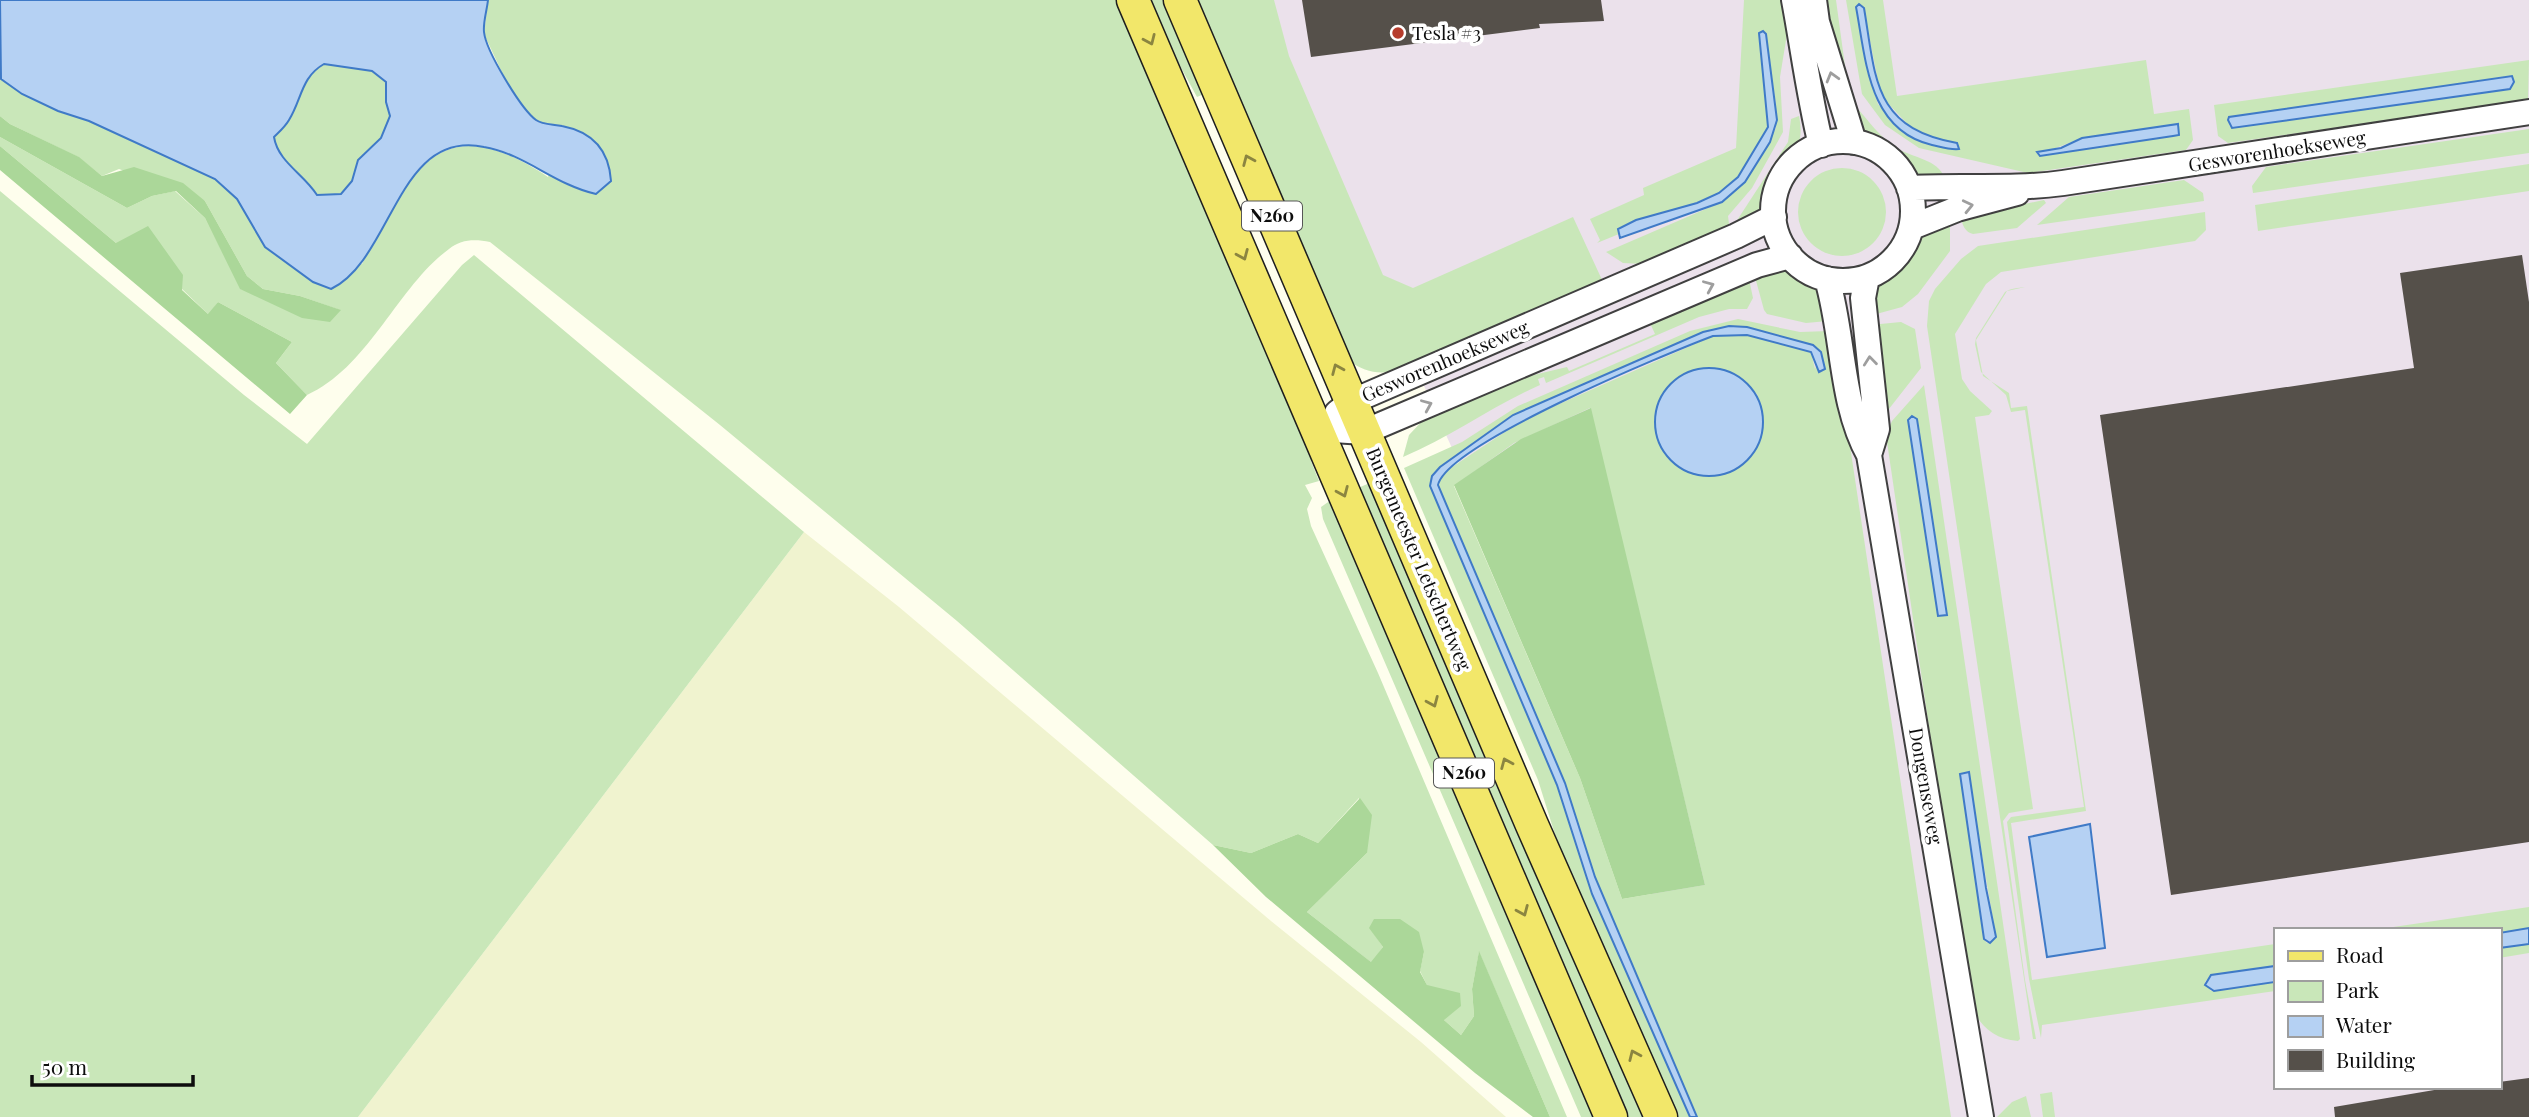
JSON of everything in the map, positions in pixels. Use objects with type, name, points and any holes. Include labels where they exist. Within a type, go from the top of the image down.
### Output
[{"type":"main road","name":"N260","points":[[1133,0],[1611,1117]]},
{"type":"main road","name":"Burgemeester Letschertweg","points":[[1180,0],[1661,1117]]},
{"type":"street","points":[[1794,0],[1806,57],[1811,106],[1821,145]]},
{"type":"street","points":[[1814,0],[1821,35],[1853,142]]},
{"type":"street","name":"Gesworenhoekseweg","points":[[1909,188],[2008,185],[2026,188],[2529,112]]},
{"type":"street","points":[[1853,142],[1868,146],[1894,162],[1913,201],[1912,227],[1895,257],[1867,277],[1840,281],[1806,270],[1790,256],[1776,231],[1774,217],[1780,181],[1790,165],[1821,145],[1853,142]]},
{"type":"street","name":"Gesworenhoekseweg","points":[[1912,227],[1957,209],[2009,197],[2026,188]]},
{"type":"street","name":"Gesworenhoekseweg","points":[[1318,429],[1351,402],[1736,236],[1774,217]]},
{"type":"street","name":"Gesworenhoekseweg","points":[[1318,429],[1364,432],[1757,265],[1790,256]]},
{"type":"street","name":"Dongenseweg","points":[[1867,277],[1863,298],[1877,429],[1869,455]]},
{"type":"street","name":"Dongenseweg","points":[[1827,279],[1856,432],[1869,455],[1981,1117]]},
{"type":"shaded area","points":[[1257,0],[2529,0],[2529,1117],[1752,1117],[1377,281]]},
{"type":"green space","points":[[488,0],[1118,0],[1317,459],[1311,461],[1319,481],[1305,485],[1312,498],[1307,509],[1311,526],[1378,673],[1567,1117],[1550,1117],[1479,952],[1472,989],[1474,1016],[1461,1035],[1444,1020],[1420,971],[1424,952],[1370,928],[1383,947],[1372,963],[1307,912],[1367,853],[1359,798],[1318,843],[1298,834],[1251,853],[1213,845],[957,621],[720,425],[490,242],[468,241],[449,249],[414,283],[348,366],[307,395],[276,363],[292,342],[218,302],[209,315],[182,289],[116,243],[0,146],[0,137],[127,208],[152,196],[175,191],[205,218],[241,289],[340,310],[300,296],[263,289],[247,276],[205,201],[119,169],[102,176],[78,157],[10,124],[0,116],[0,77],[22,94],[58,111],[89,121],[215,179],[237,199],[265,247],[362,264],[413,177],[432,159],[453,148],[479,147],[510,156],[548,177],[565,126],[538,122],[522,106],[506,81],[484,34]]},
{"type":"green space","points":[[1144,0],[1163,0],[1204,94],[1197,97]]},
{"type":"green space","points":[[1190,0],[1274,0],[1289,56],[1383,275],[1413,288],[1573,217],[1603,282],[1400,370],[1373,372],[1348,360]]},
{"type":"green space","points":[[1744,0],[1782,0],[1787,34],[1780,77],[1783,132],[1752,188],[1728,216],[1730,232],[1643,264],[1623,263],[1606,252],[1722,202],[1745,182],[1776,128],[1776,105],[1766,34],[1763,31],[1768,127],[1738,177],[1719,193],[1597,243],[1600,240],[1590,219],[1644,195],[1643,188],[1736,148]]},
{"type":"green space","points":[[1823,0],[1836,0],[1848,88]]},
{"type":"green space","points":[[1846,0],[1883,0],[1897,96],[2146,60],[2154,114],[2189,109],[2193,140],[2186,150],[2028,173],[1919,148],[1885,125],[1862,94]],"holes":[[[1857,5],[1863,6],[1881,96],[1913,130],[1959,149],[1917,140],[1903,132],[1878,104],[1868,74]],[[2178,124],[2180,126],[2040,154],[2082,138]]]},
{"type":"green space","points":[[2529,60],[2528,100],[2228,143],[2218,136],[2214,105]],"holes":[[[2512,76],[2510,89],[2232,128],[2229,125],[2229,117]]]},
{"type":"green space","points":[[325,64],[372,71],[386,81],[386,102],[390,116],[381,138],[358,160],[352,181],[341,194],[317,195],[286,161],[276,146],[274,137],[289,120],[306,82]]},
{"type":"green space","points":[[1856,107],[1889,143],[1931,163],[1942,172],[1945,179],[1913,179],[1887,153],[1864,139]]},
{"type":"green space","points":[[0,116],[10,124],[79,157],[102,176],[134,167],[183,183],[205,201],[247,276],[263,289],[300,296],[341,310],[330,322],[302,318],[240,289],[205,218],[176,191],[152,196],[127,208],[0,137]]},
{"type":"green space","points":[[1799,116],[1801,128],[1798,144],[1776,179],[1765,207],[1757,215],[1734,225],[1788,142],[1791,119]]},
{"type":"green space","points":[[2529,129],[2529,153],[2253,193],[2252,186],[2266,167]]},
{"type":"green space","points":[[0,146],[116,243],[148,226],[183,275],[182,290],[208,314],[218,302],[292,342],[276,363],[307,395],[290,414],[0,170]]},
{"type":"green space","points":[[2529,164],[2529,191],[2258,231],[2255,205]]},
{"type":"green space","points":[[1842,168],[1867,175],[1879,187],[1886,212],[1879,237],[1867,249],[1842,256],[1817,249],[1805,237],[1798,212],[1805,187],[1817,175]]},
{"type":"green space","points":[[2184,180],[2203,193],[2204,201],[2037,225],[2069,197]]},
{"type":"green space","points":[[0,191],[244,395],[307,444],[462,265],[474,255],[804,532],[358,1117],[0,1117]]},
{"type":"green space","points":[[2044,200],[2046,203],[2017,228],[1973,234],[1966,230],[1962,223],[1961,217]]},
{"type":"green space","points":[[2205,212],[2206,230],[2195,241],[2001,272],[1986,284],[1955,334],[1962,379],[1970,391],[1992,411],[1989,415],[1975,417],[2033,809],[2009,813],[2003,821],[2036,1039],[2033,1039],[1927,326],[1929,301],[1935,289],[1961,259],[1978,246]]},
{"type":"green space","points":[[1950,220],[1950,251],[1918,294],[1902,307],[1869,316],[1877,279],[1897,261],[1914,236]]},
{"type":"green space","points":[[1790,268],[1812,283],[1820,296],[1828,321],[1806,323],[1767,314],[1764,310],[1755,277]]},
{"type":"green space","points":[[1749,279],[1753,298],[1747,309],[1729,309],[1699,317],[1546,383],[1544,377],[1538,379],[1540,385],[1403,457],[1409,435],[1425,418],[1517,379],[1567,367],[1569,371],[1655,334],[1649,321]]},
{"type":"green space","points":[[2007,291],[1976,340],[1982,373],[1975,344],[1976,338]]},
{"type":"green space","points":[[1738,319],[1800,332],[1829,331],[1847,426],[1951,1117],[1697,1117],[1595,877],[1565,783],[1439,490],[1440,478],[1446,471],[1523,420],[1713,336],[1747,335],[1811,352],[1815,369],[1821,352],[1747,327],[1711,329],[1513,415],[1440,467],[1430,486],[1557,785],[1592,894],[1690,1117],[1672,1117],[1568,876],[1538,780],[1404,468],[1462,442],[1518,406],[1690,331]],"holes":[[[1692,372],[1757,394],[1760,407],[1752,449],[1744,463],[1735,468],[1722,472],[1699,473],[1680,466],[1666,453],[1658,437],[1656,419],[1661,401],[1672,384]],[[1590,408],[1705,885],[1622,899],[1580,778],[1454,486],[1514,443]]]},
{"type":"green space","points":[[1901,322],[1915,329],[1921,368],[1885,414],[1870,325]]},
{"type":"green space","points":[[1991,381],[2009,393],[2011,408],[2027,406],[2086,811],[2011,823],[2032,980],[2274,944],[2274,966],[2211,975],[2205,982],[2211,991],[2274,982],[2274,991],[2042,1025],[2041,1038],[2029,979],[2007,822],[2011,817],[2084,807],[2025,410],[2011,412],[2006,395]]},
{"type":"green space","points":[[1924,385],[2020,1039],[2018,1041],[2000,1037],[1986,1028],[1969,999],[1886,435],[1892,421]],"holes":[[[1914,416],[1938,616],[1908,420]],[[1968,773],[1996,937],[1987,943],[1984,939]]]},
{"type":"green space","points":[[1591,408],[1705,885],[1622,899],[1580,778],[1454,485],[1521,439]]},
{"type":"green space","points":[[1372,482],[1647,1117],[1628,1117],[1371,523],[1358,488]]},
{"type":"green space","points":[[1334,498],[1602,1117],[1581,1117],[1323,519],[1321,507]]},
{"type":"green space","points":[[804,532],[899,607],[1271,921],[1421,1042],[1506,1117],[358,1117]]},
{"type":"green space","points":[[1360,798],[1372,815],[1367,853],[1307,912],[1371,962],[1383,947],[1369,928],[1374,919],[1400,919],[1419,932],[1424,952],[1420,972],[1427,985],[1460,993],[1461,1006],[1444,1020],[1461,1035],[1474,1016],[1472,989],[1479,951],[1550,1117],[1533,1117],[1475,1073],[1266,897],[1213,845],[1251,853],[1298,834],[1318,843]]},
{"type":"green space","points":[[2529,907],[2529,928],[2501,933],[2501,928],[2387,928]]},
{"type":"green space","points":[[2529,944],[2529,953],[2501,958],[2501,948]]},
{"type":"green space","points":[[2052,1092],[2055,1117],[2043,1117],[2040,1094]]},
{"type":"green space","points":[[2026,1096],[2031,1117],[1997,1117],[2012,1102]]},
{"type":"water","points":[[0,0],[488,0],[484,28],[486,41],[513,92],[536,120],[573,129],[591,138],[607,160],[611,181],[596,194],[567,184],[499,151],[484,147],[455,147],[432,157],[414,176],[369,252],[352,274],[331,289],[313,282],[265,247],[237,199],[215,179],[89,121],[58,111],[22,94],[1,79]],"holes":[[[324,64],[372,71],[386,82],[386,102],[390,116],[381,138],[358,160],[352,181],[341,194],[317,195],[286,161],[276,146],[274,137],[289,120],[303,89],[316,69]]]},
{"type":"water","points":[[1859,4],[1864,8],[1877,78],[1894,112],[1909,126],[1929,136],[1957,143],[1959,149],[1932,145],[1911,137],[1895,125],[1882,109],[1863,49],[1856,7]]},
{"type":"water","points":[[1763,31],[1766,34],[1777,120],[1770,142],[1745,182],[1722,202],[1620,238],[1618,229],[1636,220],[1697,203],[1719,193],[1738,177],[1768,127],[1759,33]]},
{"type":"water","points":[[2512,76],[2514,82],[2510,89],[2232,128],[2228,120],[2229,117]]},
{"type":"water","points":[[2178,124],[2179,135],[2040,156],[2037,152],[2061,148],[2082,138]]},
{"type":"water","points":[[1729,326],[1747,327],[1813,345],[1821,352],[1825,369],[1819,372],[1811,352],[1747,335],[1713,336],[1609,380],[1517,424],[1478,447],[1451,468],[1438,485],[1565,783],[1595,877],[1697,1117],[1690,1117],[1592,894],[1557,785],[1430,486],[1432,476],[1440,467],[1513,415],[1703,332]]},
{"type":"water","points":[[1709,368],[1730,372],[1747,384],[1759,401],[1763,422],[1759,443],[1747,460],[1730,472],[1709,476],[1688,472],[1671,460],[1659,443],[1655,422],[1659,401],[1671,384],[1688,372]]},
{"type":"water","points":[[1912,416],[1917,419],[1947,615],[1938,616],[1908,420]]},
{"type":"water","points":[[1969,772],[1996,937],[1990,943],[1984,939],[1960,774]]},
{"type":"water","points":[[2090,824],[2105,948],[2047,957],[2029,837]]},
{"type":"water","points":[[2529,928],[2529,944],[2501,948],[2501,933]]},
{"type":"water","points":[[2274,966],[2274,982],[2214,991],[2205,985],[2211,975]]},
{"type":"building","name":"Tesla #3","points":[[1302,0],[1601,0],[1604,21],[1539,24],[1540,28],[1311,57]]},
{"type":"building","points":[[2522,255],[2529,302],[2529,842],[2171,895],[2100,415],[2414,368],[2400,273]]},
{"type":"building","points":[[2529,1078],[2529,1117],[2335,1117],[2334,1107],[2440,1089],[2501,1089],[2501,1082]]},
{"type":"place","name":"Tesla #3","points":[[1398,33]]}]
